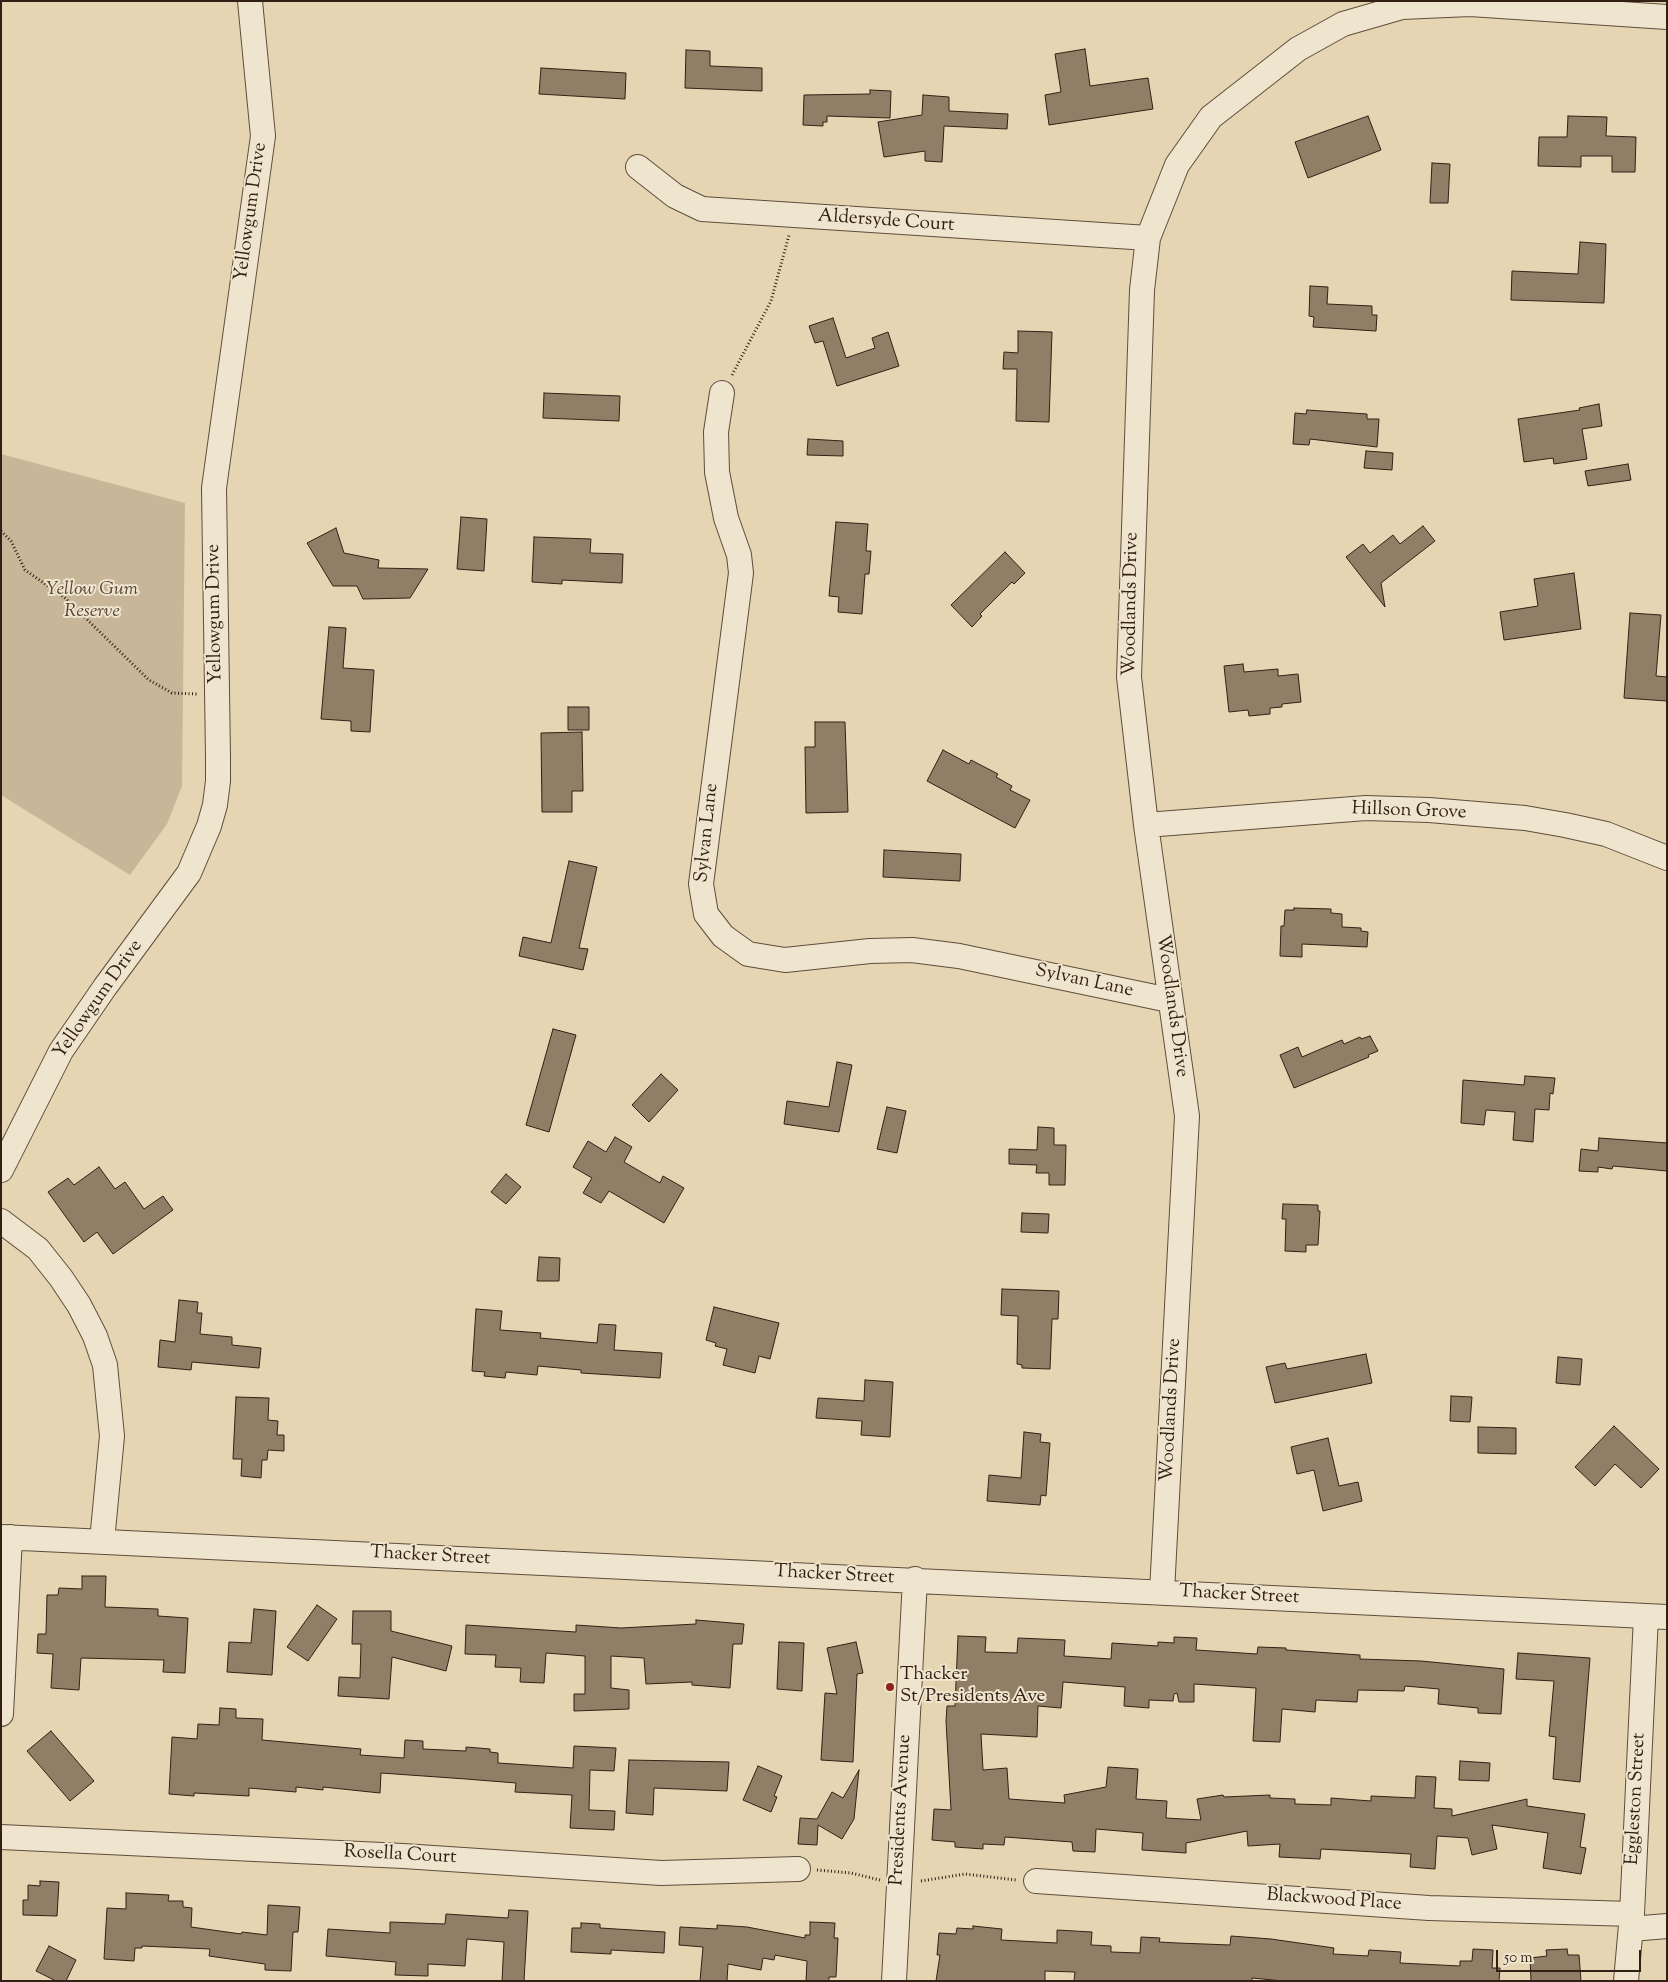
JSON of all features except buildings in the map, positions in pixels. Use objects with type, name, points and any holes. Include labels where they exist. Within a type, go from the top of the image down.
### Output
[{"type":"street","name":"Yellowgum Drive","points":[[1,1170],[61,1051],[189,873],[209,826],[218,780],[214,488],[263,136],[250,1]]},
{"type":"street","name":"Woodlands Drive","points":[[1162,1592],[1187,1116],[1169,1000],[1129,677],[1142,290],[1148,238],[1177,165],[1211,117],[1298,49],[1343,24],[1402,7],[1470,4],[1667,17]]},
{"type":"street","name":"Aldersyde Court","points":[[638,167],[675,196],[702,209],[1148,238]]},
{"type":"street","name":"Sylvan Lane","points":[[722,393],[716,432],[718,472],[726,518],[739,555],[741,573],[700,884],[706,914],[723,936],[748,954],[785,960],[912,950],[959,956],[1169,1000]]},
{"type":"street","name":"Hillson Grove","points":[[1146,825],[1366,808],[1429,810],[1525,818],[1566,825],[1606,834],[1667,858]]},
{"type":"street","points":[[1,1221],[38,1249],[61,1278],[79,1305],[95,1336],[105,1365],[112,1436],[102,1542]]},
{"type":"street","name":"Thacker Street","points":[[6,1537],[1656,1617]]},
{"type":"street","points":[[1,1714],[6,1537]]},
{"type":"street","name":"Presidents Avenue","points":[[894,1981],[915,1580]]},
{"type":"street","name":"Eggleston Street","points":[[1626,1981],[1656,1617]]},
{"type":"street","name":"Rosella Court","points":[[1,1836],[403,1856],[661,1872],[798,1870]]},
{"type":"street","name":"Blackwood Place","points":[[1036,1881],[1632,1922],[1667,1926]]},
{"type":"path","points":[[722,393],[772,301],[794,216]]},
{"type":"path","points":[[1,531],[10,541],[25,570],[65,598],[149,680],[172,693],[217,693]]},
{"type":"path","points":[[798,1870],[845,1872],[898,1882],[917,1882],[965,1874],[1036,1881]]},
{"type":"green space","name":"Yellow Gum Reserve","points":[[1,454],[185,503],[182,786],[167,824],[130,875],[1,795]]},
{"type":"place","name":"Thacker St/Presidents Ave","points":[[890,1687]]}]
